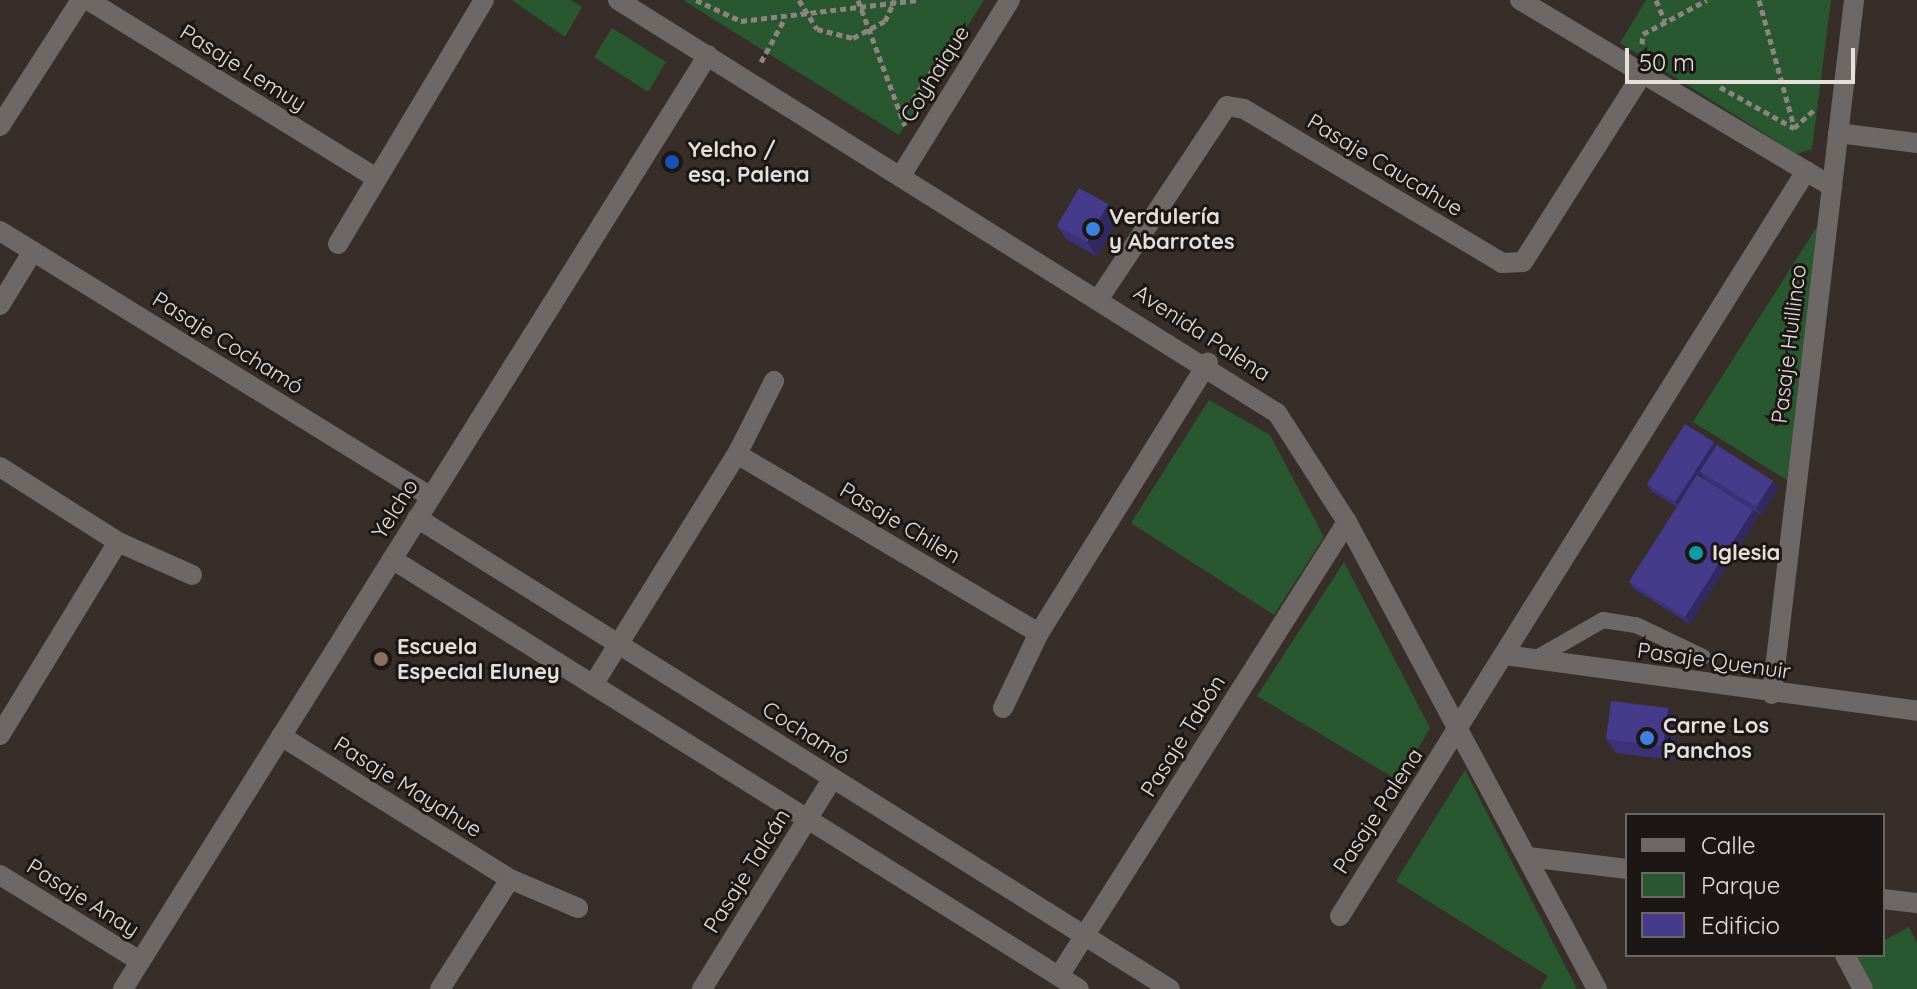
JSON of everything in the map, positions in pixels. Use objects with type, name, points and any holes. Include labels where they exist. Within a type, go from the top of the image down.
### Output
[{"type":"street","points":[[0,126],[81,0]]},
{"type":"street","name":"Pasaje Lemuy","points":[[88,0],[373,176]]},
{"type":"street","points":[[338,244],[373,176],[484,0]]},
{"type":"street","name":"Avenida Palena","points":[[618,0],[1208,363],[1277,413],[1347,522],[1457,733],[1528,857],[1597,989]]},
{"type":"street","name":"Coyhaique","points":[[902,174],[1010,0]]},
{"type":"street","points":[[1520,0],[1832,187]]},
{"type":"street","name":"Pasaje Huillinco","points":[[1772,694],[1854,0]]},
{"type":"street","name":"Yelcho","points":[[123,989],[708,55]]},
{"type":"street","name":"Pasaje Caucahue","points":[[1100,297],[1227,106],[1244,109],[1502,263],[1523,262],[1643,73]]},
{"type":"street","points":[[1838,133],[1917,143]]},
{"type":"street","name":"Pasaje Huillinco","points":[[1457,733],[1806,171]]},
{"type":"street","name":"Pasaje Cochamó","points":[[0,231],[431,497]]},
{"type":"street","points":[[0,305],[33,251]]},
{"type":"street","points":[[1003,708],[1039,633],[1208,363]]},
{"type":"street","points":[[593,685],[737,454],[774,381]]},
{"type":"street","name":"Pasaje Chilen","points":[[737,454],[1039,633]]},
{"type":"street","points":[[0,467],[118,542],[192,575]]},
{"type":"street","name":"Cochamó","points":[[417,518],[1170,989]]},
{"type":"street","name":"Pasaje Tabón","points":[[1059,976],[1347,522]]},
{"type":"street","points":[[0,735],[118,542]]},
{"type":"street","points":[[392,559],[1079,989]]},
{"type":"street","name":"Pasaje Quenuir","points":[[1505,655],[1772,694],[1917,711]]},
{"type":"street","name":"Pasaje Palena","points":[[1340,916],[1457,733]]},
{"type":"street","name":"Pasaje Mayahue","points":[[281,736],[510,879],[578,908]]},
{"type":"street","name":"Pasaje Talcán","points":[[702,989],[833,778]]},
{"type":"street","points":[[1528,857],[1625,869]]},
{"type":"street","name":"Pasaje Anay","points":[[0,875],[140,961]]},
{"type":"street","points":[[440,989],[510,879]]},
{"type":"street","points":[[1885,899],[1917,903]]},
{"type":"street","points":[[1846,957],[1863,989]]},
{"type":"lane","points":[[1535,659],[1603,620],[1636,625],[1703,657]]},
{"type":"path","points":[[696,0],[727,20],[862,10],[918,0]]},
{"type":"path","points":[[799,0],[804,15],[834,37],[871,33],[895,3]]},
{"type":"path","points":[[858,0],[914,153]]},
{"type":"path","points":[[1656,0],[1665,21]]},
{"type":"path","points":[[1656,52],[1641,40],[1665,21],[1707,0]]},
{"type":"path","points":[[1759,0],[1806,171]]},
{"type":"path","points":[[750,81],[786,17]]},
{"type":"path","points":[[902,117],[953,39]]},
{"type":"path","points":[[1711,82],[1794,128]]},
{"type":"path","points":[[1794,128],[1809,120],[1817,103]]},
{"type":"green space","points":[[512,0],[571,0],[582,7],[565,37]]},
{"type":"green space","points":[[683,0],[984,0],[899,135]]},
{"type":"green space","points":[[1646,0],[1831,0],[1812,149],[1797,154],[1620,43]]},
{"type":"green space","points":[[612,28],[666,62],[648,92],[594,57]]},
{"type":"green space","points":[[1818,225],[1787,480],[1693,422]]},
{"type":"green space","points":[[1209,400],[1270,435],[1324,537],[1274,615],[1131,523]]},
{"type":"green space","points":[[1344,562],[1430,728],[1399,781],[1257,696]]},
{"type":"green space","points":[[1465,770],[1577,989],[1540,989],[1548,976],[1396,881]]},
{"type":"green space","points":[[1909,927],[1917,943],[1917,989],[1870,989],[1853,957],[1885,957],[1885,940]]},
{"type":"building","points":[[1079,188],[1108,204],[1087,242],[1057,226]]},
{"type":"building","points":[[1685,424],[1714,442],[1675,502],[1647,484]]},
{"type":"building","points":[[1717,445],[1773,481],[1756,507],[1700,471]]},
{"type":"building","name":"Iglesia","points":[[1697,475],[1753,510],[1685,617],[1629,582]]},
{"type":"building","points":[[1611,701],[1668,708],[1663,746],[1606,739]]},
{"type":"place","name":"Yelcho / esq. Palena","points":[[672,162]]},
{"type":"place","name":"Verdulería y Abarrotes","points":[[1093,229]]},
{"type":"place","name":"Iglesia","points":[[1696,553]]},
{"type":"place","name":"Escuela Especial Eluney","points":[[381,659]]},
{"type":"place","name":"Carne Los Panchos","points":[[1647,738]]}]
